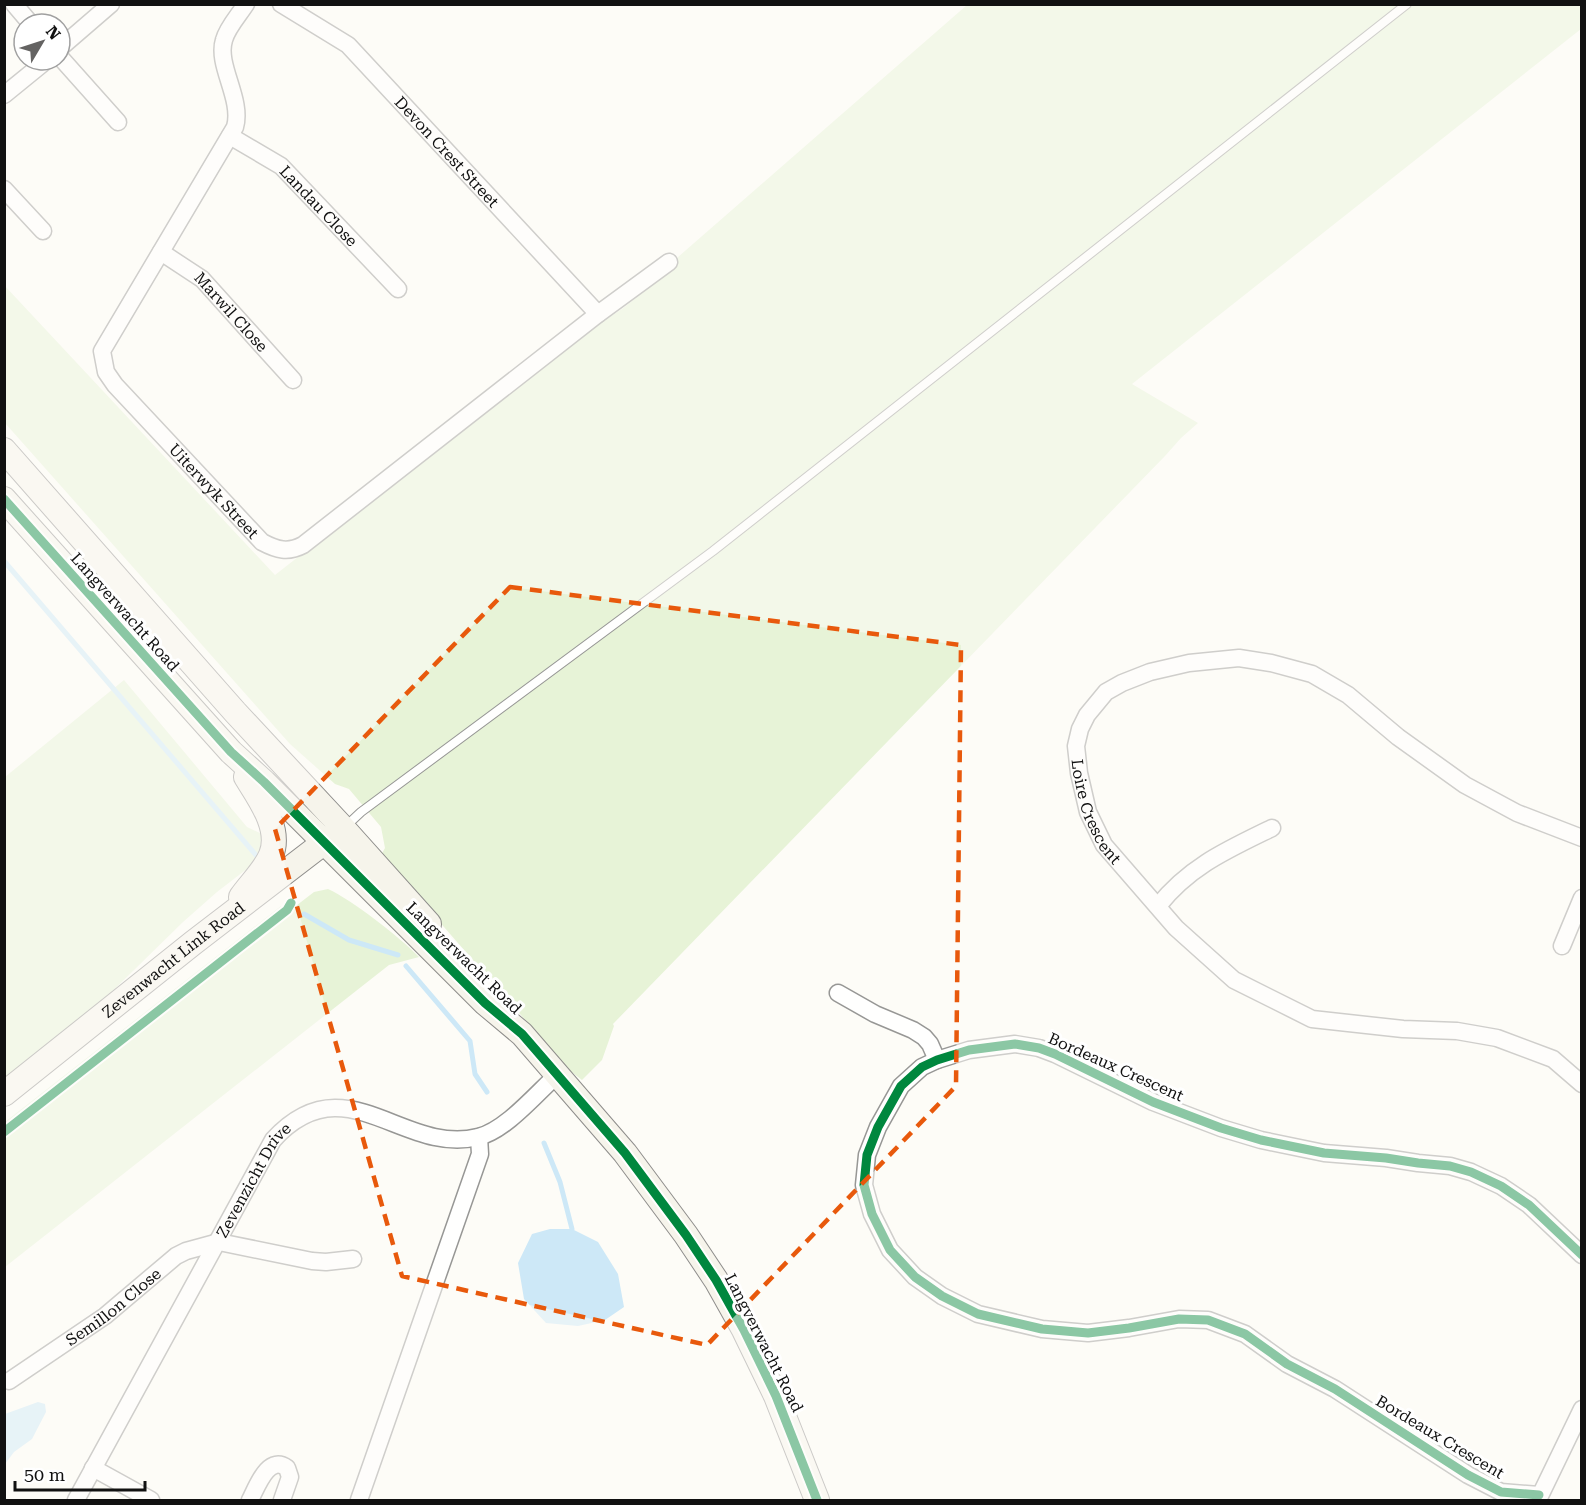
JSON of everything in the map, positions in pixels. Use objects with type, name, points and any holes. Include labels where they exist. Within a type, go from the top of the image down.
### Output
[{"type":"street","points":[[72,38],[111,4]]},
{"type":"street","name":"Uiterwyk Street","points":[[246,4],[226,35],[223,46],[237,110],[237,121],[102,351],[106,372],[115,385],[262,542],[272,548],[283,550],[293,550],[303,545],[598,314],[669,262]]},
{"type":"street","name":"Devon Crest Street","points":[[280,4],[348,45],[598,314]]},
{"type":"street","points":[[72,70],[118,122]]},
{"type":"street","points":[[4,95],[32,72]]},
{"type":"street","name":"Landau Close","points":[[230,136],[281,166],[398,289]]},
{"type":"street","points":[[4,189],[43,231]]},
{"type":"street","name":"Marwil Close","points":[[160,252],[201,279],[294,380]]},
{"type":"street","name":"Langverwacht Road","points":[[4,450],[234,712],[334,836],[493,994],[512,1024],[625,1153],[686,1235],[716,1280],[744,1330],[776,1396],[817,1500]]},
{"type":"street","name":"Langverwacht Road","points":[[4,499],[231,752],[264,782],[334,836]]},
{"type":"street","name":"Loire Crescent","points":[[1581,838],[1517,813],[1465,785],[1398,737],[1348,695],[1312,674],[1282,665],[1239,658],[1189,663],[1149,672],[1106,692],[1087,716],[1080,729],[1076,746],[1079,773],[1088,812],[1104,845],[1203,954],[1234,980],[1312,1019],[1403,1029],[1457,1032],[1497,1038],[1553,1059],[1581,1084]]},
{"type":"street","points":[[223,920],[271,855],[273,841],[268,817],[231,752]]},
{"type":"street","points":[[1158,906],[1173,887],[1209,860],[1272,828]]},
{"type":"street","name":"Zevenwacht Link Road","points":[[4,1094],[223,920],[334,836]]},
{"type":"street","points":[[1562,946],[1581,898]]},
{"type":"street","points":[[838,993],[875,1014],[924,1037],[937,1060]]},
{"type":"street","name":"Bordeaux Crescent","points":[[1539,1498],[1501,1492],[1468,1475],[1335,1389],[1287,1364],[1245,1334],[1208,1320],[1179,1318],[1088,1333],[1042,1329],[978,1314],[942,1296],[915,1277],[890,1250],[872,1214],[864,1185],[867,1155],[878,1127],[901,1086],[922,1067],[937,1060],[992,1045],[1015,1044],[1039,1048],[1153,1102],[1221,1128],[1261,1140],[1324,1153],[1450,1166],[1471,1172],[1501,1186],[1529,1205],[1581,1255]]},
{"type":"street","name":"Zevenzicht Drive","points":[[75,1500],[219,1242],[273,1140],[291,1123],[307,1114],[325,1109],[350,1109],[441,1138],[459,1140],[479,1137],[508,1120],[557,1075]]},
{"type":"street","points":[[359,1500],[480,1154],[479,1137]]},
{"type":"street","points":[[219,1242],[312,1261],[326,1262],[353,1258]]},
{"type":"street","name":"Semillon Close","points":[[9,1381],[105,1316],[176,1256],[196,1247],[219,1242]]},
{"type":"street","points":[[1539,1498],[1581,1410]]},
{"type":"street","points":[[254,1499],[267,1470],[279,1464],[287,1468],[290,1477],[282,1500]]},
{"type":"street","points":[[93,1468],[151,1500]]},
{"type":"lane","points":[[334,836],[361,812],[713,551],[1407,4]]},
{"type":"path","points":[[4,1132],[287,910],[291,903]]},
{"type":"highlighted area","points":[[510,587],[961,645],[956,1086],[707,1345],[402,1276],[275,829]]},
{"type":"green space","points":[[967,5],[1581,5],[1581,29],[1132,384],[1198,423],[613,1024],[602,1060],[582,1080],[569,1070],[381,855],[385,848],[381,827],[349,789],[335,784],[290,744],[5,423],[4,285],[275,575],[577,338],[622,309],[673,268],[670,264]]},
{"type":"green space","points":[[124,680],[247,827],[262,834],[261,851],[252,865],[183,922],[85,1018],[5,1082],[5,777]]},
{"type":"green space","points":[[328,889],[376,920],[419,957],[389,965],[5,1267],[5,1122],[281,906],[288,912],[314,892]]},
{"type":"water","points":[[550,1229],[572,1229],[598,1242],[618,1274],[624,1307],[605,1320],[578,1326],[546,1323],[524,1299],[518,1263],[532,1234]]},
{"type":"water","points":[[38,1402],[45,1404],[46,1412],[32,1439],[14,1452],[5,1464],[5,1414]]},
{"type":"waterway","points":[[4,561],[261,861]]},
{"type":"waterway","points":[[304,914],[349,940],[398,955]]},
{"type":"waterway","points":[[406,966],[470,1041],[475,1074],[487,1092]]},
{"type":"waterway","points":[[544,1143],[560,1182],[572,1229]]},
{"type":"cycle path","points":[[4,499],[231,752],[264,782],[485,1003],[522,1034],[625,1153],[686,1235],[716,1280],[744,1330],[776,1396],[817,1500]]},
{"type":"cycle path","points":[[4,1132],[287,910],[291,903]]},
{"type":"cycle path","points":[[1539,1495],[1501,1492],[1468,1475],[1335,1389],[1287,1364],[1245,1334],[1208,1320],[1179,1319],[1088,1333],[1042,1329],[978,1314],[942,1296],[915,1277],[890,1250],[872,1214],[864,1185],[867,1155],[878,1127],[901,1086],[922,1067],[969,1050],[1015,1044],[1039,1048],[1055,1054],[1153,1102],[1221,1128],[1261,1140],[1324,1153],[1450,1166],[1471,1172],[1501,1186],[1529,1205],[1582,1255]]}]
